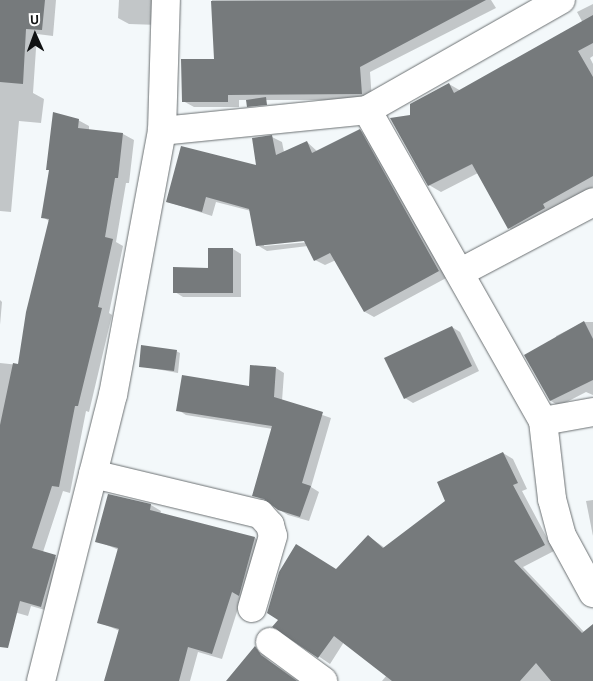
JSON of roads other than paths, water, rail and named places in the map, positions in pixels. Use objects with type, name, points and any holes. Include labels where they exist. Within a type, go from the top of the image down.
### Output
[{"type":"street","points":[[41,681],[113,395],[162,131],[166,0]]},
{"type":"street","points":[[162,131],[367,110],[562,0]]},
{"type":"street","points":[[367,110],[461,272],[543,421],[552,499],[562,536],[593,593]]},
{"type":"street","points":[[461,272],[593,202]]},
{"type":"street","points":[[543,421],[593,412]]},
{"type":"street","points":[[93,474],[260,514],[270,525],[273,536],[252,608]]},
{"type":"street","points":[[270,642],[323,681]]}]
